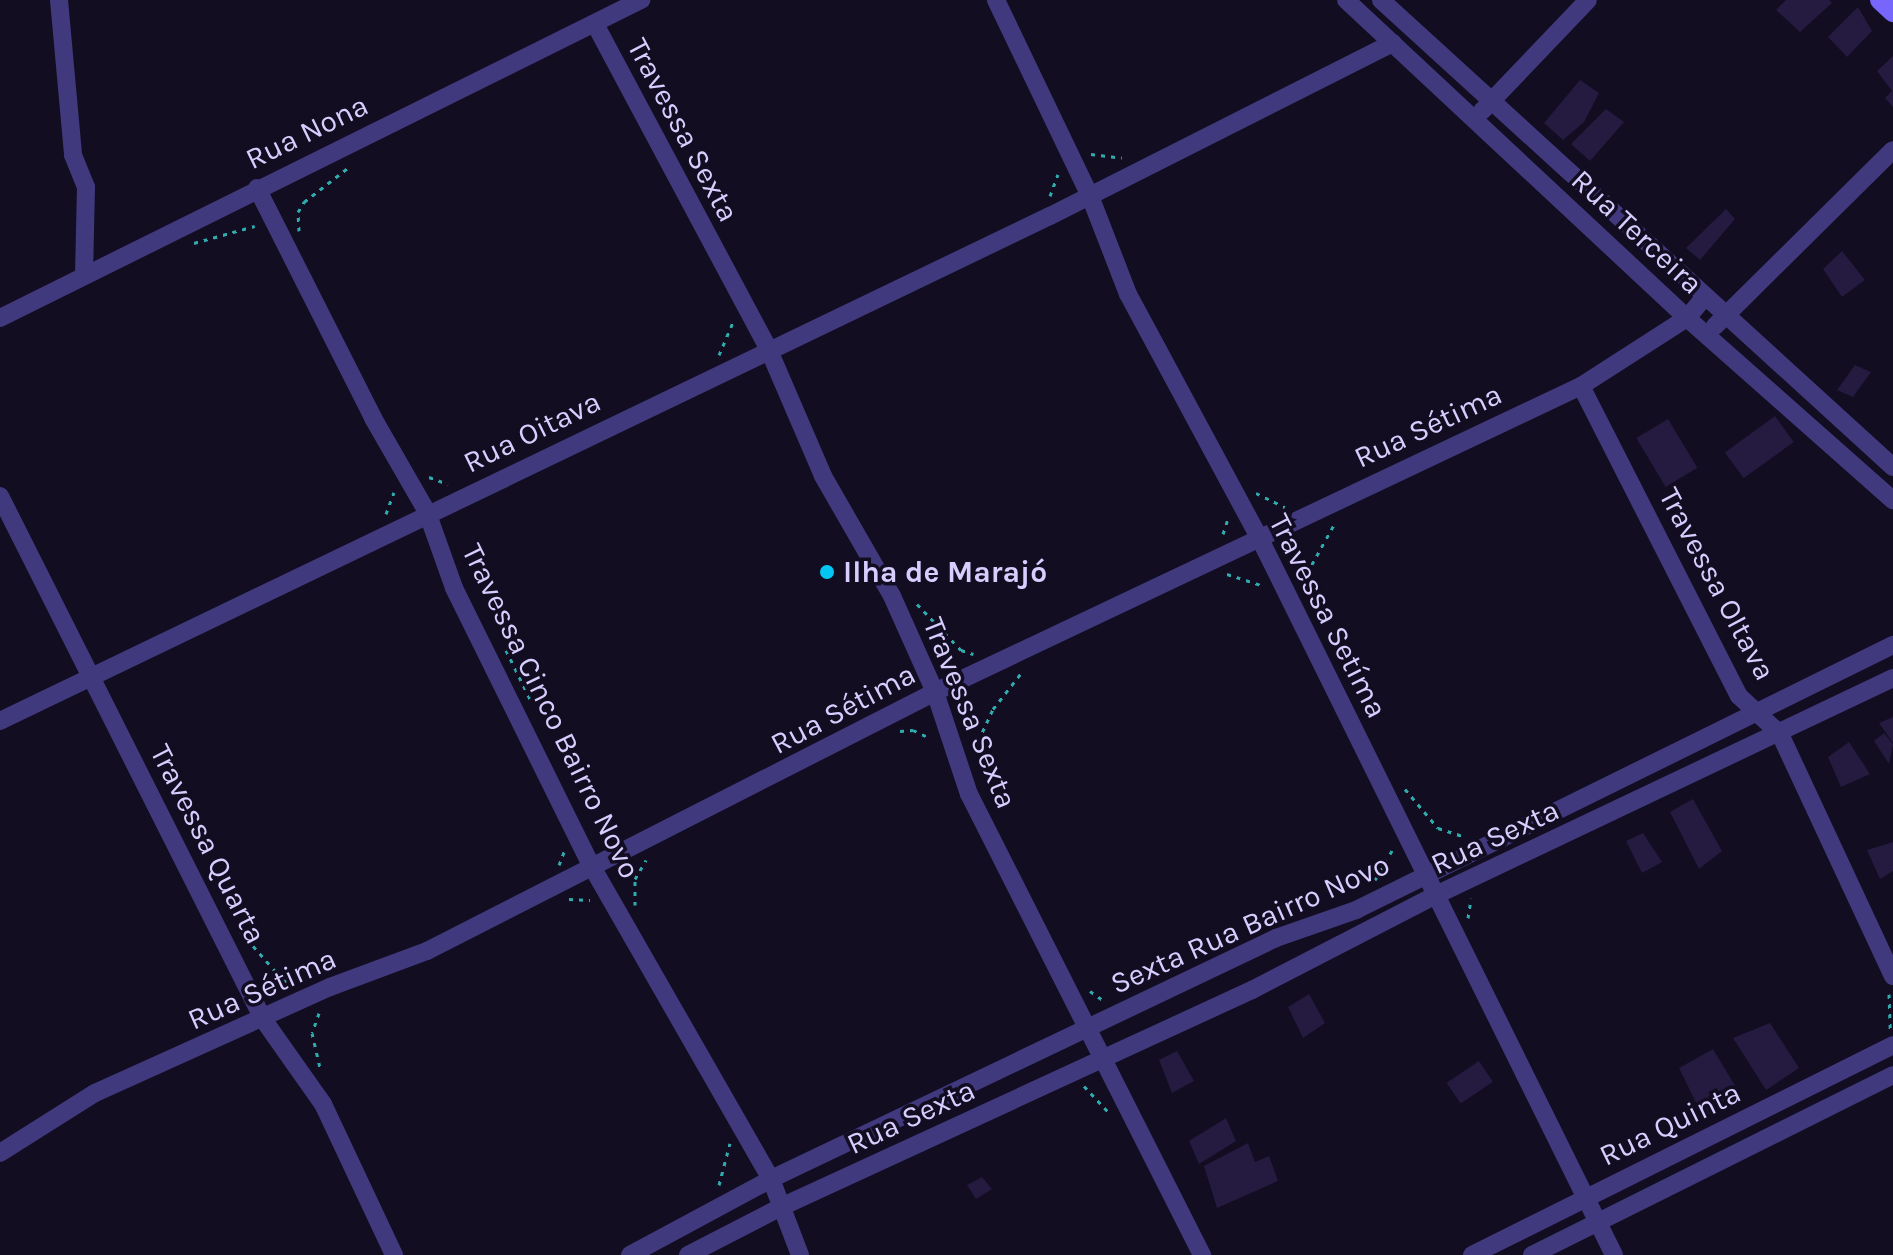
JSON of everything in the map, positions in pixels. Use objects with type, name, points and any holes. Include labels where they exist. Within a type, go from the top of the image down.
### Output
[{"type":"street","points":[[59,0],[73,155],[86,187],[84,274]]},
{"type":"street","name":"Rua Nona","points":[[0,318],[641,0]]},
{"type":"street","name":"Travessa Setíma","points":[[996,0],[1090,196],[1128,294],[1258,535],[1289,604],[1614,1255]]},
{"type":"street","name":"Rua Terceira","points":[[1346,0],[1687,318],[1893,500]]},
{"type":"street","name":"Rua Terceira","points":[[1381,0],[1703,299],[1893,467]]},
{"type":"street","points":[[1475,119],[1588,0]]},
{"type":"street","points":[[1880,0],[1893,12]]},
{"type":"street","name":"Travessa Sexta","points":[[595,24],[768,348],[823,476],[912,641],[935,692],[969,794],[1086,1027],[1106,1058],[1202,1255]]},
{"type":"street","name":"Rua Oitava","points":[[0,721],[427,512],[1090,196],[1393,43]]},
{"type":"street","points":[[1707,333],[1893,150]]},
{"type":"street","name":"Travessa Cinco Bairro Novo","points":[[257,188],[373,418],[427,512],[454,588],[591,865],[771,1179],[800,1255]]},
{"type":"street","name":"Rua Sétima","points":[[0,1153],[95,1093],[324,990],[427,951],[591,865],[886,725],[935,692],[1258,535],[1581,386],[1687,318],[1703,299]]},
{"type":"street","name":"Travessa OItava","points":[[1581,386],[1739,696],[1780,734],[1891,984]]},
{"type":"street","name":"Travessa Quarta","points":[[0,496],[263,1019],[323,1104],[394,1255]]},
{"type":"street","name":"Sexta Rua Bairro Novo","points":[[630,1255],[771,1179],[1276,938],[1356,910],[1426,877],[1501,836],[1893,645]]},
{"type":"street","name":"Rua Sexta","points":[[688,1255],[781,1207],[1106,1058],[1436,895],[1893,678]]},
{"type":"street","name":"Rua Quinta","points":[[1472,1255],[1893,1045]]},
{"type":"street","name":"Rua Quinta","points":[[1532,1255],[1893,1075]]},
{"type":"path","points":[[1084,150],[1099,158],[1126,158]]},
{"type":"path","points":[[1047,201],[1059,178],[1058,162]]},
{"type":"path","points":[[306,245],[298,212],[327,180],[351,165]]},
{"type":"path","points":[[179,244],[260,225],[265,234]]},
{"type":"path","points":[[697,383],[724,348],[733,318]]},
{"type":"path","points":[[364,543],[388,512],[396,484]]},
{"type":"path","points":[[1253,490],[1285,507],[1308,512]]},
{"type":"path","points":[[1230,513],[1226,530],[1199,564],[1248,579],[1289,604],[1336,522]]},
{"type":"path","points":[[911,597],[961,650],[999,663]]},
{"type":"path","points":[[912,641],[899,698],[886,725],[913,730],[933,740]]},
{"type":"path","points":[[974,751],[993,709],[1029,664]]},
{"type":"path","points":[[1401,784],[1438,828],[1480,841],[1501,836]]},
{"type":"path","points":[[558,866],[570,821]]},
{"type":"path","points":[[1371,885],[1390,857],[1395,836],[1399,849]]},
{"type":"path","points":[[635,908],[635,879],[647,858]]},
{"type":"path","points":[[1461,945],[1469,902],[1486,871]]},
{"type":"path","points":[[563,899],[597,904]]},
{"type":"path","points":[[235,924],[283,980],[324,990],[312,1033],[322,1072]]},
{"type":"path","points":[[1875,1053],[1893,1023],[1891,984]]},
{"type":"path","points":[[1057,1080],[1093,1091],[1111,1116]]},
{"type":"path","points":[[716,1190],[724,1178],[729,1132]]},
{"type":"building","points":[[1786,0],[1829,0],[1832,3],[1800,32],[1776,10]]},
{"type":"building","points":[[1858,7],[1872,31],[1847,57],[1828,37]]},
{"type":"building","points":[[1893,56],[1893,107],[1885,98],[1892,91],[1877,71]]},
{"type":"building","points":[[1580,80],[1599,93],[1584,122],[1563,140],[1544,123]]},
{"type":"building","points":[[1606,109],[1624,122],[1590,161],[1571,144]]},
{"type":"building","points":[[1726,209],[1735,219],[1700,260],[1686,248]]},
{"type":"building","points":[[1842,251],[1865,280],[1842,297],[1823,269]]},
{"type":"building","points":[[1855,365],[1871,372],[1853,397],[1837,390]]},
{"type":"building","points":[[1775,416],[1794,442],[1744,478],[1725,452]]},
{"type":"building","points":[[1668,419],[1697,468],[1666,487],[1636,438]]},
{"type":"building","points":[[1893,717],[1893,743],[1879,723]]},
{"type":"building","points":[[1884,733],[1893,744],[1889,764],[1874,741]]},
{"type":"building","points":[[1849,742],[1870,774],[1841,787],[1828,757]]},
{"type":"building","points":[[1693,799],[1722,851],[1699,869],[1670,812]]},
{"type":"building","points":[[1643,833],[1662,862],[1642,873],[1626,841]]},
{"type":"building","points":[[1893,842],[1893,871],[1880,879],[1867,850]]},
{"type":"building","points":[[1309,994],[1325,1023],[1303,1038],[1288,1007]]},
{"type":"building","points":[[1770,1023],[1799,1068],[1766,1090],[1733,1038]]},
{"type":"building","points":[[1713,1049],[1743,1099],[1703,1117],[1679,1068]]},
{"type":"building","points":[[1177,1051],[1194,1081],[1172,1093],[1159,1060]]},
{"type":"building","points":[[1479,1061],[1493,1082],[1461,1104],[1447,1083]]},
{"type":"building","points":[[1226,1118],[1236,1141],[1199,1164],[1189,1141]]},
{"type":"building","points":[[1248,1143],[1255,1162],[1269,1156],[1278,1181],[1217,1208],[1204,1166]]},
{"type":"building","points":[[982,1177],[992,1189],[976,1199],[967,1185]]},
{"type":"place","name":"Ilha de Marajó","points":[[827,572]]}]
